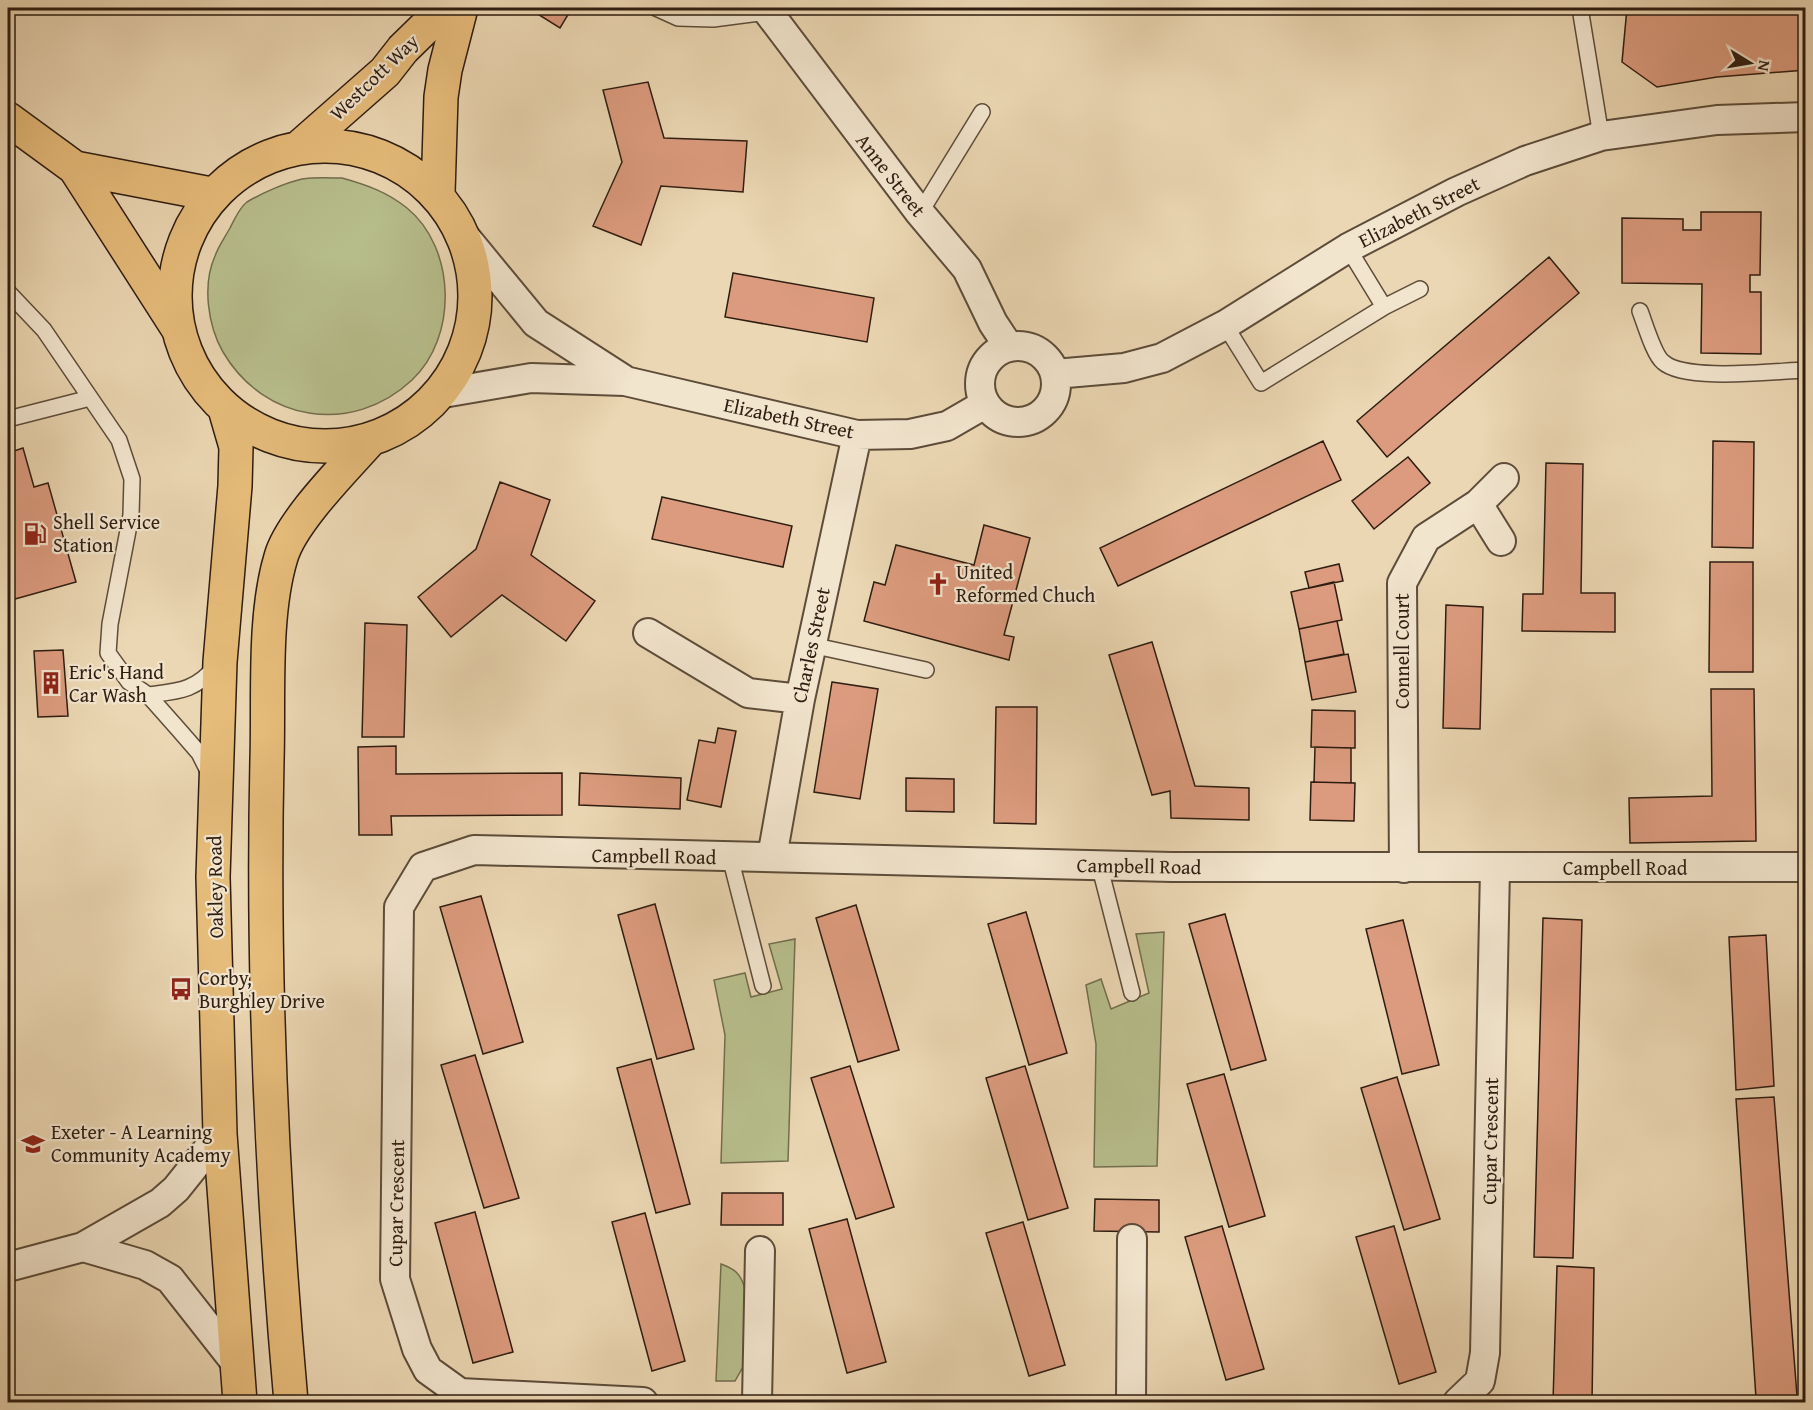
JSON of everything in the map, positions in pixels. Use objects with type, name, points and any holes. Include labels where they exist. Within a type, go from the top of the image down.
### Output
[{"type":"main road","name":"Westcott Way","points":[[302,145],[385,72],[403,49],[445,8]]},
{"type":"main road","name":"Westcott Way","points":[[438,193],[444,79],[461,8]]},
{"type":"main road","points":[[8,119],[75,168],[177,327],[192,368],[225,409],[264,435],[315,448],[368,442],[402,427],[443,393],[471,340],[477,287],[466,238],[438,193],[413,172],[373,154],[339,145],[302,145],[252,163],[211,194],[192,224],[176,274],[177,327]]},
{"type":"main road","points":[[75,168],[211,194]]},
{"type":"main road","name":"Oakley Road","points":[[225,409],[236,447],[220,662],[214,782],[213,878],[220,1134],[240,1402]]},
{"type":"main road","points":[[291,1402],[274,1179],[267,1006],[266,836],[271,606],[281,555],[308,510],[368,442]]},
{"type":"street","name":"Anne Street","points":[[766,10],[920,213],[967,269],[993,323],[1009,347]]},
{"type":"street","name":"Elizabeth Street","points":[[1055,374],[1124,368],[1152,360],[1225,325],[1348,248],[1456,192],[1515,165],[1601,136],[1717,120],[1806,117]]},
{"type":"street","name":"Elizabeth Street","points":[[466,238],[536,323],[625,381]]},
{"type":"street","points":[[1009,347],[1024,347],[1038,351],[1048,361],[1055,374],[1056,389],[1051,404],[1040,416],[1026,422],[1010,422],[996,416],[985,404],[980,390],[981,376],[986,363],[996,353],[1009,347]]},
{"type":"street","name":"Elizabeth Street","points":[[443,393],[531,378],[625,381],[857,435],[910,434],[947,426],[985,404]]},
{"type":"street","name":"Charles Street","points":[[772,857],[800,699],[857,435]]},
{"type":"street","name":"Connell Court","points":[[1404,868],[1402,583],[1426,538],[1478,504],[1504,478]]},
{"type":"street","points":[[1478,504],[1501,541]]},
{"type":"street","points":[[648,633],[748,693],[800,699]]},
{"type":"street","name":"Campbell Road","points":[[474,850],[772,857],[800,860],[1404,868],[1806,867]]},
{"type":"street","name":"Cupar Crescent","points":[[474,850],[423,867],[399,907],[395,1279],[417,1349],[428,1370],[460,1393],[643,1402]]},
{"type":"street","name":"Cupar Crescent","points":[[1458,1402],[1480,1381],[1485,1353],[1496,869]]},
{"type":"street","points":[[8,1268],[82,1247],[160,1203],[176,1189],[220,1134]]},
{"type":"street","points":[[1131,1402],[1132,1239]]},
{"type":"street","points":[[82,1247],[145,1265],[170,1278],[236,1363]]},
{"type":"street","points":[[757,1402],[760,1251]]},
{"type":"lane","points":[[656,8],[678,18],[713,19],[766,10]]},
{"type":"lane","points":[[1580,8],[1601,136]]},
{"type":"lane","points":[[920,213],[982,112]]},
{"type":"lane","points":[[1348,248],[1384,307]]},
{"type":"lane","points":[[1225,325],[1261,383],[1384,307],[1420,289]]},
{"type":"lane","points":[[8,292],[44,330],[119,440],[132,478],[131,515],[110,624],[108,654],[129,682],[148,695],[199,753],[214,782]]},
{"type":"lane","points":[[1640,311],[1660,361],[1672,369],[1713,375],[1806,370]]},
{"type":"lane","points":[[8,419],[90,398]]},
{"type":"lane","points":[[811,645],[926,670]]},
{"type":"lane","points":[[148,695],[182,690],[197,685],[204,681],[220,662]]},
{"type":"lane","points":[[730,857],[763,986]]},
{"type":"lane","points":[[1099,864],[1132,993]]},
{"type":"green space","points":[[342,178],[384,193],[407,208],[423,225],[435,246],[442,269],[445,293],[444,317],[438,341],[427,362],[412,380],[388,398],[363,409],[337,414],[310,413],[285,406],[261,394],[240,376],[223,352],[210,318],[209,280],[218,249],[237,214],[247,202],[302,179]]},
{"type":"green space","points":[[1164,932],[1157,1166],[1094,1167],[1096,1044],[1086,985],[1101,979],[1111,1009],[1149,993],[1136,934]]},
{"type":"green space","points":[[795,939],[788,1161],[721,1163],[725,1035],[714,980],[745,973],[751,997],[782,989],[769,944]]},
{"type":"green space","points":[[721,1264],[737,1273],[745,1289],[744,1365],[735,1381],[716,1381]]},
{"type":"building","points":[[539,8],[572,8],[560,28],[536,13]]},
{"type":"building","points":[[1627,8],[1806,8],[1806,70],[1717,77],[1657,87],[1622,62]]},
{"type":"building","points":[[648,82],[664,138],[747,141],[743,192],[661,186],[641,245],[593,226],[622,162],[603,90]]},
{"type":"building","points":[[1701,212],[1761,212],[1760,275],[1750,275],[1750,292],[1761,292],[1761,354],[1701,353],[1702,284],[1622,283],[1622,218],[1683,219],[1683,230],[1701,230]]},
{"type":"building","points":[[1549,257],[1579,293],[1387,457],[1357,421]]},
{"type":"building","points":[[733,273],[874,298],[867,342],[725,317]]},
{"type":"building","points":[[1323,441],[1341,480],[1118,586],[1100,548]]},
{"type":"building","points":[[1713,441],[1754,442],[1753,548],[1712,547]]},
{"type":"building","name":"Shell Service Station","points":[[23,448],[34,487],[48,483],[76,582],[8,601],[8,453]]},
{"type":"building","points":[[1408,457],[1430,483],[1374,529],[1352,501]]},
{"type":"building","points":[[1546,463],[1583,464],[1581,593],[1615,593],[1615,632],[1522,631],[1523,594],[1543,594]]},
{"type":"building","points":[[500,482],[550,500],[531,555],[595,601],[566,641],[502,595],[451,637],[418,597],[476,549]]},
{"type":"building","points":[[662,497],[792,526],[783,567],[652,539]]},
{"type":"building","points":[[984,525],[1030,538],[1004,635],[1014,637],[1009,660],[864,621],[874,582],[885,585],[896,545],[974,565]]},
{"type":"building","points":[[1710,562],[1753,562],[1753,672],[1709,672]]},
{"type":"building","points":[[1339,564],[1343,581],[1309,588],[1305,572]]},
{"type":"building","points":[[1334,582],[1342,620],[1299,629],[1291,592]]},
{"type":"building","points":[[1446,605],[1483,607],[1480,729],[1443,728]]},
{"type":"building","points":[[1337,621],[1344,654],[1305,662],[1299,629]]},
{"type":"building","points":[[365,623],[407,625],[404,737],[362,737]]},
{"type":"building","points":[[1152,642],[1195,786],[1249,788],[1249,820],[1171,818],[1170,791],[1152,795],[1109,655]]},
{"type":"building","name":"Eric's Hand Car Wash","points":[[63,650],[68,716],[38,717],[34,651]]},
{"type":"building","points":[[1348,654],[1356,692],[1312,700],[1305,662]]},
{"type":"building","points":[[832,682],[878,689],[860,799],[814,792]]},
{"type":"building","points":[[1711,689],[1754,689],[1756,841],[1630,843],[1629,798],[1712,796]]},
{"type":"building","points":[[996,707],[1037,707],[1036,824],[994,823]]},
{"type":"building","points":[[1312,710],[1355,711],[1355,748],[1311,747]]},
{"type":"building","points":[[718,728],[736,731],[721,807],[687,800],[699,740],[715,743]]},
{"type":"building","points":[[396,746],[396,774],[562,773],[562,815],[391,816],[392,835],[359,835],[358,747]]},
{"type":"building","points":[[1315,747],[1351,748],[1351,783],[1314,782]]},
{"type":"building","points":[[580,773],[681,778],[680,809],[579,805]]},
{"type":"building","points":[[906,778],[954,779],[954,812],[906,811]]},
{"type":"building","points":[[1311,782],[1355,783],[1354,821],[1310,820]]},
{"type":"building","points":[[481,896],[523,1042],[483,1054],[440,907]]},
{"type":"building","points":[[655,904],[694,1049],[657,1059],[618,915]]},
{"type":"building","points":[[856,905],[899,1050],[858,1062],[816,918]]},
{"type":"building","points":[[1026,912],[1067,1053],[1029,1065],[988,924]]},
{"type":"building","points":[[1225,914],[1266,1060],[1231,1070],[1189,924]]},
{"type":"building","points":[[1543,918],[1582,920],[1573,1258],[1534,1257]]},
{"type":"building","points":[[1403,920],[1439,1065],[1402,1074],[1366,929]]},
{"type":"building","points":[[1766,935],[1774,1086],[1736,1090],[1729,937]]},
{"type":"building","points":[[475,1055],[519,1198],[484,1208],[441,1065]]},
{"type":"building","points":[[651,1059],[690,1204],[656,1213],[617,1068]]},
{"type":"building","points":[[850,1066],[894,1207],[856,1219],[811,1078]]},
{"type":"building","points":[[1025,1066],[1068,1208],[1028,1220],[986,1078]]},
{"type":"building","points":[[1224,1074],[1265,1216],[1229,1227],[1187,1084]]},
{"type":"building","points":[[1397,1077],[1440,1219],[1404,1230],[1361,1088]]},
{"type":"building","points":[[1774,1097],[1797,1396],[1756,1398],[1736,1099]]},
{"type":"building","points":[[722,1193],[783,1193],[783,1225],[721,1225]]},
{"type":"building","points":[[1095,1199],[1159,1200],[1159,1232],[1094,1231]]},
{"type":"building","points":[[475,1212],[513,1352],[473,1363],[435,1223]]},
{"type":"building","points":[[645,1213],[685,1361],[652,1371],[612,1222]]},
{"type":"building","points":[[847,1219],[886,1362],[847,1373],[809,1229]]},
{"type":"building","points":[[1023,1222],[1065,1365],[1029,1376],[986,1233]]},
{"type":"building","points":[[1222,1226],[1264,1369],[1226,1380],[1185,1237]]},
{"type":"building","points":[[1394,1226],[1436,1372],[1399,1384],[1356,1237]]},
{"type":"building","points":[[1557,1266],[1594,1268],[1592,1402],[1553,1402]]},
{"type":"place","name":"Shell Service Station","points":[[35,534]]},
{"type":"place","name":"United Reformed Chuch","points":[[938,584]]},
{"type":"place","name":"Eric's Hand Car Wash","points":[[51,683]]},
{"type":"place","name":"Corby, Burghley Drive","points":[[181,989]]},
{"type":"place","name":"Exeter - A Learning Community Academy","points":[[33,1144]]}]
